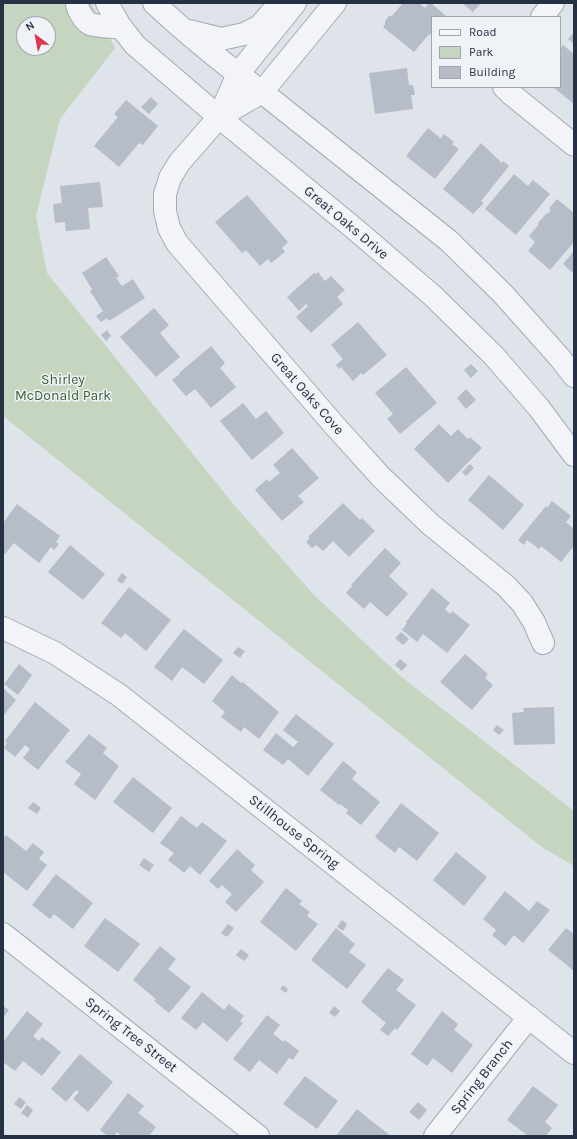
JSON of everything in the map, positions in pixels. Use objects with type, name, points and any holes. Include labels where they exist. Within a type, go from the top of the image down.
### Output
[{"type":"street","points":[[77,3],[82,16],[90,24],[122,28]]},
{"type":"street","name":"Great Oaks Drive","points":[[107,3],[122,28],[135,45],[433,296],[494,356],[538,408],[574,455]]},
{"type":"street","points":[[154,3],[182,29],[449,241],[503,294],[574,376]]},
{"type":"street","points":[[182,29],[221,39],[244,34],[260,26],[279,3]]},
{"type":"street","points":[[219,117],[238,74],[295,3]]},
{"type":"street","points":[[219,117],[262,92],[335,3]]},
{"type":"street","points":[[543,16],[553,3]]},
{"type":"street","points":[[505,88],[574,146]]},
{"type":"street","name":"Great Oaks Cove","points":[[219,117],[180,163],[170,178],[165,194],[165,211],[169,228],[177,243],[381,477],[430,524],[506,586],[522,603],[534,622],[543,643]]},
{"type":"street","name":"Stillhouse Spring","points":[[3,628],[56,653],[119,695],[574,1053]]},
{"type":"street","name":"Spring Tree Street","points":[[3,934],[258,1136]]},
{"type":"street","name":"Spring Branch","points":[[435,1136],[529,1017]]},
{"type":"green space","name":"Shirley McDonald Park","points":[[3,3],[91,3],[115,48],[60,119],[36,216],[47,273],[234,505],[314,595],[399,675],[574,811],[574,866],[543,848],[3,416]]},
{"type":"building","points":[[403,3],[419,3],[425,8],[429,3],[431,3],[446,16],[431,16],[431,34],[414,52],[383,27],[389,16],[392,16]]},
{"type":"building","points":[[462,3],[481,3],[473,12]]},
{"type":"building","points":[[574,32],[574,44],[568,39]]},
{"type":"building","points":[[563,45],[574,54],[574,104],[554,88],[561,88],[561,48]]},
{"type":"building","points":[[407,68],[409,85],[413,85],[415,95],[411,95],[413,109],[375,114],[369,73]]},
{"type":"building","points":[[151,97],[158,104],[149,114],[141,107]]},
{"type":"building","points":[[126,100],[158,126],[143,145],[139,143],[119,167],[94,146],[118,117],[114,114]]},
{"type":"building","points":[[428,128],[440,139],[444,134],[454,142],[452,144],[459,149],[435,179],[406,156]]},
{"type":"building","points":[[481,143],[502,163],[503,161],[509,166],[481,201],[484,203],[473,214],[443,189]]},
{"type":"building","points":[[514,174],[528,186],[533,180],[550,194],[516,235],[485,209]]},
{"type":"building","points":[[100,182],[103,207],[88,208],[90,229],[66,231],[65,222],[55,223],[53,204],[62,203],[60,186]]},
{"type":"building","points":[[247,195],[288,242],[282,248],[285,252],[271,263],[268,259],[260,266],[246,250],[242,253],[215,222]]},
{"type":"building","points":[[557,199],[574,213],[574,242],[550,270],[528,251],[535,242],[529,236],[539,224],[538,223],[547,213],[548,214],[551,210],[549,208]]},
{"type":"building","points":[[574,251],[574,274],[563,264]]},
{"type":"building","points":[[106,257],[119,276],[116,278],[122,286],[133,279],[145,298],[109,321],[107,318],[101,322],[96,316],[103,311],[90,291],[92,289],[82,273]]},
{"type":"building","points":[[318,272],[325,281],[331,276],[345,290],[337,297],[343,304],[311,333],[296,317],[308,306],[306,304],[299,311],[287,297],[314,273],[316,274]]},
{"type":"building","points":[[154,308],[169,325],[160,333],[180,357],[156,377],[120,337]]},
{"type":"building","points":[[358,322],[387,355],[363,375],[361,373],[353,381],[341,367],[339,369],[336,365],[343,359],[331,345]]},
{"type":"building","points":[[107,330],[111,336],[106,341],[101,335]]},
{"type":"building","points":[[211,346],[225,363],[220,368],[236,387],[211,408],[195,389],[186,396],[172,380]]},
{"type":"building","points":[[471,364],[478,371],[471,378],[464,370]]},
{"type":"building","points":[[406,367],[437,403],[400,434],[387,419],[393,414],[375,393]]},
{"type":"building","points":[[466,389],[476,400],[466,409],[457,398]]},
{"type":"building","points":[[243,403],[256,419],[266,411],[284,433],[252,460],[220,421]]},
{"type":"building","points":[[439,424],[451,436],[458,429],[468,439],[470,437],[482,448],[448,483],[414,449]]},
{"type":"building","points":[[292,448],[319,478],[298,496],[304,502],[282,521],[255,490],[267,479],[269,482],[280,473],[273,465]]},
{"type":"building","points":[[470,464],[474,468],[466,476],[462,472]]},
{"type":"building","points":[[489,475],[524,505],[503,530],[468,500]]},
{"type":"building","points":[[552,501],[571,516],[566,522],[574,529],[574,546],[561,562],[541,546],[539,549],[527,540],[524,545],[518,540],[546,506],[547,508]]},
{"type":"building","points":[[343,503],[360,520],[362,518],[375,531],[349,557],[333,541],[323,551],[316,545],[312,548],[306,542],[310,538],[308,537]]},
{"type":"building","points":[[17,504],[60,536],[56,542],[59,544],[54,550],[51,547],[39,563],[14,543],[5,554],[3,552],[3,523]]},
{"type":"building","points":[[70,545],[105,574],[83,600],[48,572]]},
{"type":"building","points":[[385,548],[401,563],[389,576],[408,594],[387,617],[370,602],[364,609],[346,593],[352,586],[351,585]]},
{"type":"building","points":[[122,573],[127,577],[122,584],[117,580]]},
{"type":"building","points":[[129,587],[171,620],[146,651],[125,633],[121,638],[101,623]]},
{"type":"building","points":[[432,588],[450,603],[445,609],[450,614],[452,611],[470,625],[447,653],[423,634],[417,642],[402,630],[407,623],[406,622]]},
{"type":"building","points":[[184,629],[223,660],[204,684],[182,667],[172,681],[154,667]]},
{"type":"building","points":[[401,632],[409,639],[403,645],[395,638]]},
{"type":"building","points":[[238,647],[245,651],[240,658],[233,653]]},
{"type":"building","points":[[465,654],[488,674],[485,678],[493,685],[472,710],[440,682]]},
{"type":"building","points":[[400,659],[407,665],[402,671],[395,665]]},
{"type":"building","points":[[19,664],[32,675],[18,695],[4,684]]},
{"type":"building","points":[[232,675],[279,712],[259,739],[244,727],[241,732],[221,717],[225,712],[212,701]]},
{"type":"building","points":[[3,688],[16,700],[3,716]]},
{"type":"building","points":[[35,702],[70,730],[38,770],[23,758],[30,749],[25,745],[15,757],[4,748],[7,743],[5,741]]},
{"type":"building","points":[[554,707],[555,744],[514,745],[512,713],[524,712],[523,708]]},
{"type":"building","points":[[296,714],[334,744],[308,776],[288,759],[283,765],[263,750],[276,733],[293,747],[298,742],[283,730]]},
{"type":"building","points":[[497,725],[504,730],[499,735],[493,730]]},
{"type":"building","points":[[89,734],[107,748],[103,753],[119,766],[95,800],[74,784],[81,774],[65,762]]},
{"type":"building","points":[[343,761],[357,772],[352,779],[380,802],[361,825],[346,813],[348,810],[320,790]]},
{"type":"building","points":[[133,777],[172,808],[153,833],[113,802]]},
{"type":"building","points":[[33,802],[41,808],[37,814],[28,808]]},
{"type":"building","points":[[401,803],[439,833],[417,861],[399,847],[395,853],[375,837]]},
{"type":"building","points":[[181,816],[197,828],[202,822],[227,841],[200,875],[190,866],[184,873],[168,860],[174,853],[160,843]]},
{"type":"building","points":[[6,835],[26,851],[33,843],[44,852],[39,859],[47,865],[27,891],[3,872],[3,839]]},
{"type":"building","points":[[237,849],[255,865],[251,870],[264,882],[236,912],[225,902],[232,894],[222,885],[218,889],[209,881]]},
{"type":"building","points":[[456,852],[487,877],[464,906],[433,880]]},
{"type":"building","points":[[144,858],[154,865],[149,872],[139,865]]},
{"type":"building","points":[[56,874],[93,903],[73,929],[54,914],[50,919],[32,905]]},
{"type":"building","points":[[286,888],[302,901],[299,904],[310,912],[307,916],[318,924],[296,951],[260,922]]},
{"type":"building","points":[[505,891],[529,911],[537,901],[550,910],[523,943],[514,935],[505,946],[492,935],[496,930],[483,919]]},
{"type":"building","points":[[105,918],[140,944],[118,972],[84,946]]},
{"type":"building","points":[[342,920],[347,924],[343,931],[337,927]]},
{"type":"building","points":[[228,924],[234,928],[227,937],[221,933]]},
{"type":"building","points":[[336,928],[355,944],[349,952],[366,965],[347,989],[311,960]]},
{"type":"building","points":[[566,928],[574,934],[574,971],[548,950]]},
{"type":"building","points":[[160,946],[176,959],[168,969],[191,987],[169,1013],[154,1001],[156,999],[133,980]]},
{"type":"building","points":[[241,949],[249,955],[244,961],[236,955]]},
{"type":"building","points":[[388,968],[404,980],[396,990],[416,1005],[397,1030],[395,1028],[388,1036],[380,1030],[386,1023],[361,1002]]},
{"type":"building","points":[[283,985],[288,989],[286,993],[280,989]]},
{"type":"building","points":[[202,992],[224,1010],[229,1004],[244,1016],[240,1021],[243,1023],[227,1042],[203,1022],[196,1030],[181,1018]]},
{"type":"building","points":[[3,1006],[9,1010],[3,1018]]},
{"type":"building","points":[[334,1006],[340,1011],[335,1017],[329,1013]]},
{"type":"building","points":[[27,1011],[43,1024],[33,1036],[39,1041],[42,1037],[61,1052],[42,1076],[23,1061],[15,1071],[3,1062],[3,1042]]},
{"type":"building","points":[[442,1011],[458,1024],[454,1030],[473,1045],[452,1073],[433,1058],[427,1066],[411,1054]]},
{"type":"building","points":[[267,1015],[280,1025],[273,1034],[284,1042],[285,1040],[299,1051],[293,1060],[289,1058],[277,1074],[259,1060],[250,1072],[233,1059]]},
{"type":"building","points":[[80,1054],[113,1082],[88,1112],[73,1099],[79,1092],[76,1090],[66,1102],[51,1089]]},
{"type":"building","points":[[305,1076],[338,1101],[317,1129],[283,1104]]},
{"type":"building","points":[[533,1086],[558,1105],[545,1122],[552,1128],[546,1136],[528,1136],[507,1120]]},
{"type":"building","points":[[128,1093],[144,1106],[138,1113],[156,1127],[149,1136],[122,1136],[117,1132],[114,1136],[108,1136],[100,1130]]},
{"type":"building","points":[[19,1097],[26,1102],[21,1109],[14,1104]]},
{"type":"building","points":[[418,1102],[427,1110],[419,1120],[409,1112]]},
{"type":"building","points":[[27,1105],[33,1110],[28,1118],[21,1113]]},
{"type":"building","points":[[357,1109],[369,1119],[391,1136],[336,1136]]}]
